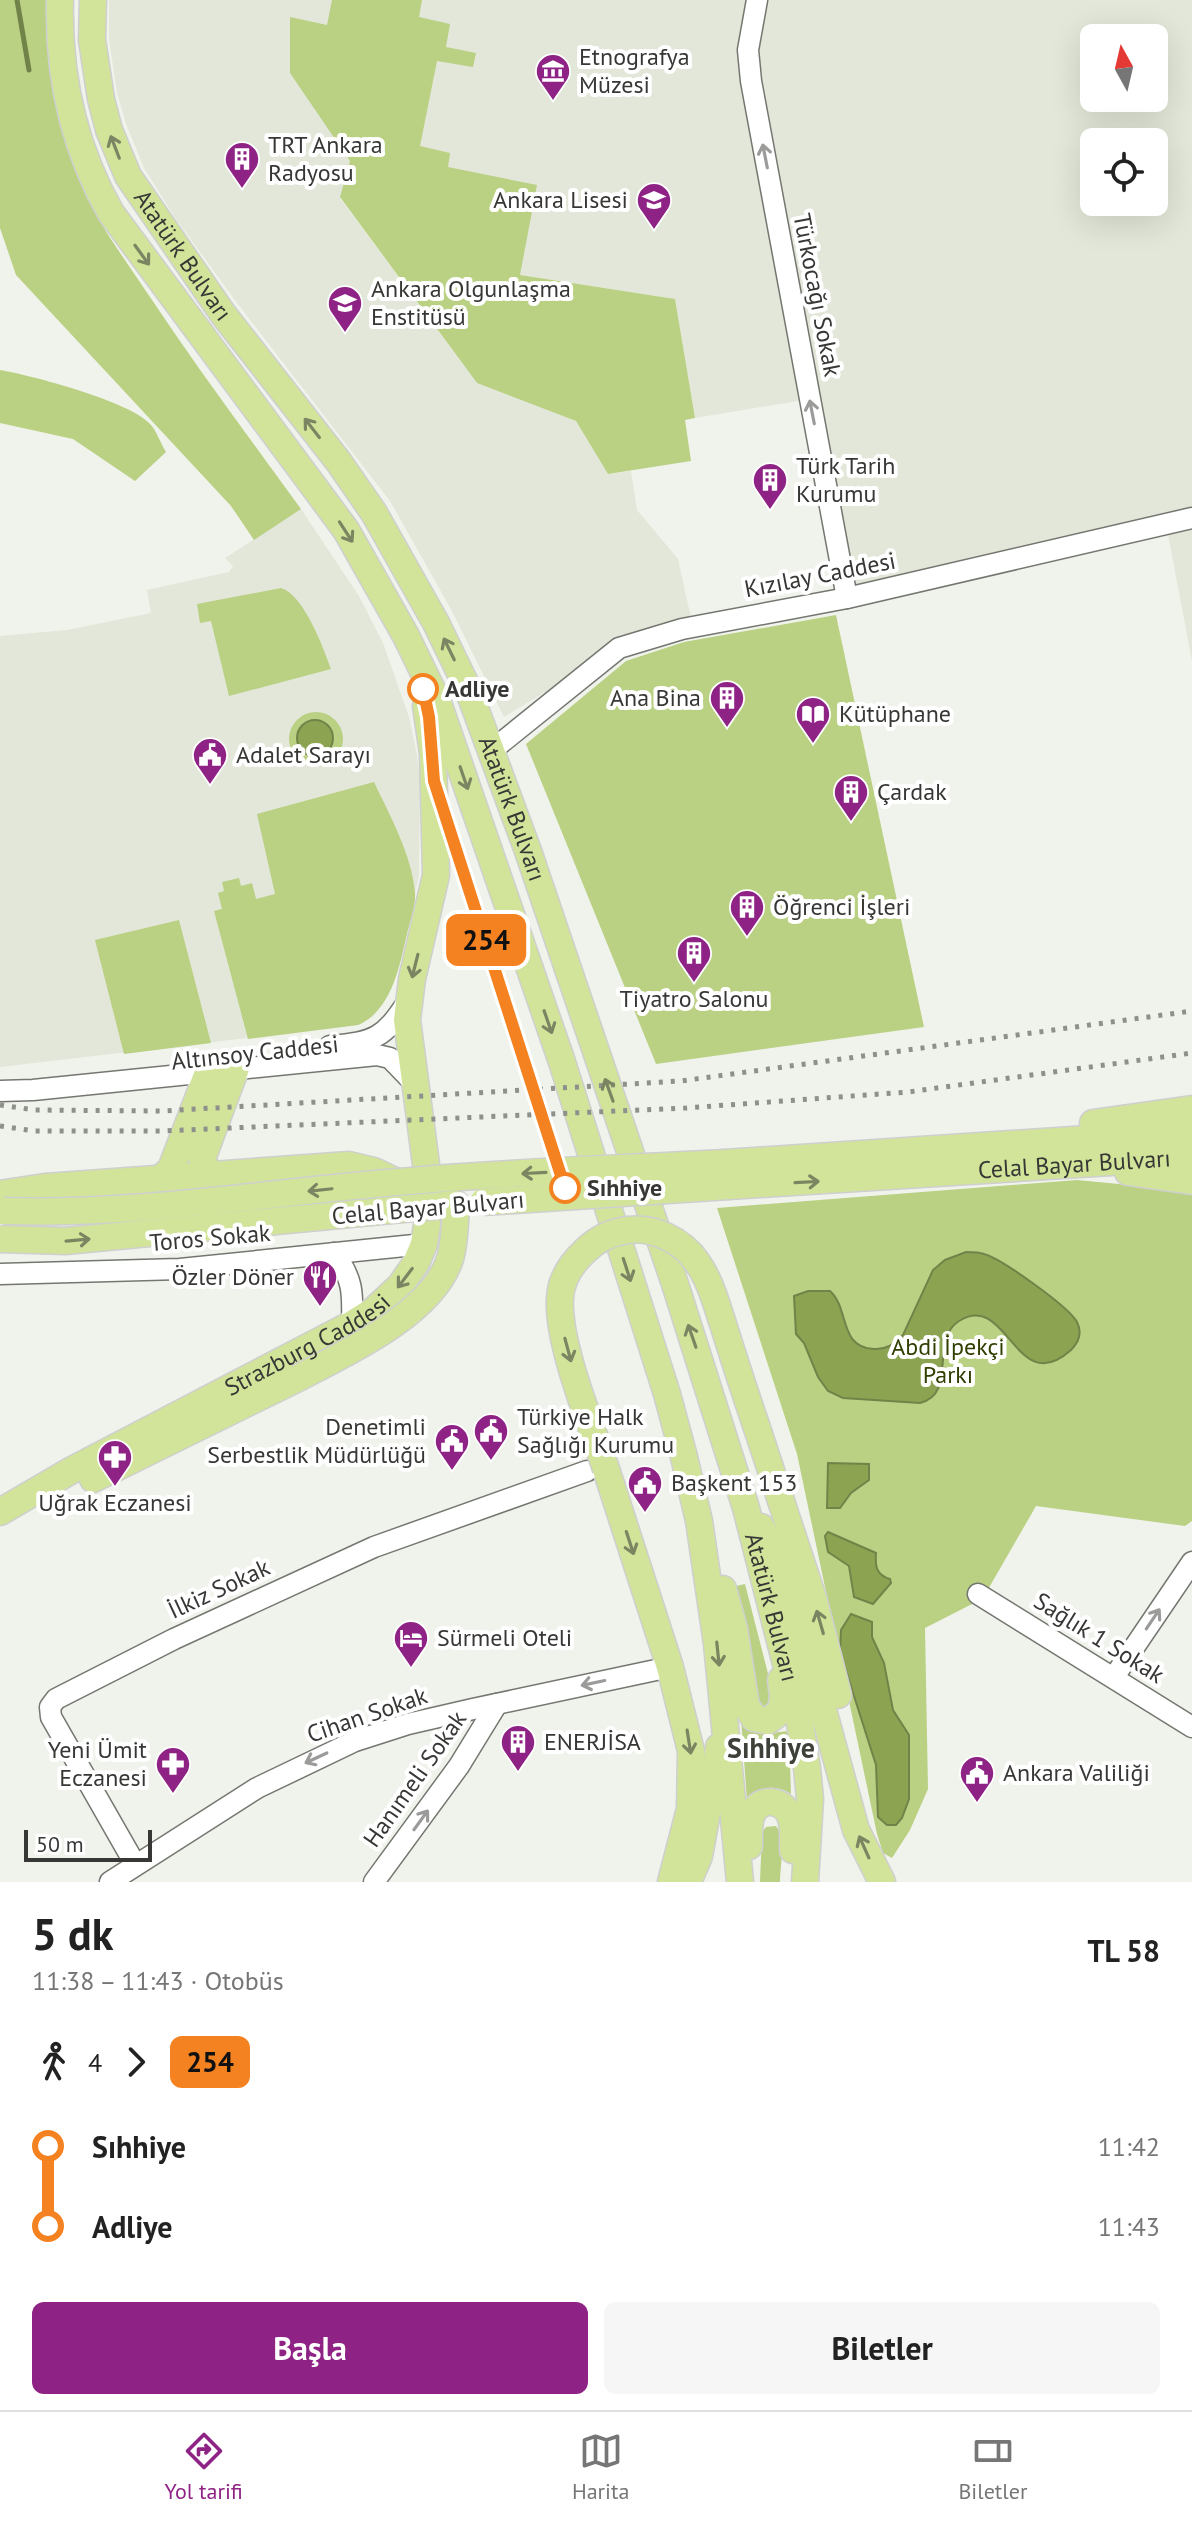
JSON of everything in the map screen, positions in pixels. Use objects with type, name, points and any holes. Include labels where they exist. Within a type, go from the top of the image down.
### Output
[{"type":"main road","name":"Atatürk Bulvarı","points":[[60,0],[59,43],[69,104],[98,190],[111,213],[346,530],[437,700],[562,1062],[667,1394],[699,1521],[717,1644],[740,1882]]},
{"type":"main road","name":"Atatürk Bulvarı","points":[[93,0],[92,40],[101,99],[109,130],[128,176],[223,314],[338,461],[374,513],[436,623],[468,689],[528,851],[670,1270],[746,1508],[798,1711],[807,1768],[810,1799],[805,1882]]},
{"type":"main road","name":"Atatürk Bulvarı","points":[[408,1001],[436,875],[433,753],[429,717],[415,654]]},
{"type":"main road","points":[[408,1001],[408,1036],[416,1085]]},
{"type":"main road","points":[[210,1176],[202,1159],[235,1062]]},
{"type":"main road","points":[[159,1180],[171,1169],[208,1064]]},
{"type":"main road","name":"Strazburg Caddesi","points":[[0,1512],[72,1470],[352,1324],[373,1311],[400,1286],[416,1263],[424,1244],[428,1198],[416,1085]]},
{"type":"main road","points":[[953,1147],[1192,1109]]},
{"type":"main road","name":"Celal Bayar Bulvarı","points":[[0,1239],[65,1241],[456,1204],[953,1147],[1192,1132]]},
{"type":"main road","name":"Celal Bayar Bulvarı","points":[[1,1205],[66,1213],[455,1177],[727,1175],[1093,1164],[1192,1157]]},
{"type":"main road","points":[[1093,1164],[1192,1181]]},
{"type":"main road","points":[[1,1205],[45,1187],[349,1165],[374,1171],[397,1182]]},
{"type":"main road","name":"Strazburg Caddesi","points":[[0,1533],[79,1487],[298,1378],[393,1326],[425,1296],[449,1261],[456,1204],[455,1177]]},
{"type":"main road","points":[[671,1882],[690,1809],[693,1773],[687,1727],[670,1667],[596,1470],[562,1328],[560,1295],[564,1281],[578,1257],[602,1238],[615,1233],[643,1230],[673,1240],[697,1261],[712,1292],[827,1647],[850,1758],[850,1809]]},
{"type":"main road","points":[[746,1508],[765,1533],[780,1563],[816,1677],[850,1809],[867,1855],[882,1882]]},
{"type":"main road","points":[[699,1521],[734,1629],[746,1706],[754,1718],[765,1721],[781,1711],[783,1696],[770,1603]]},
{"type":"main road","points":[[688,1882],[699,1856],[725,1724]]},
{"type":"main road","points":[[748,1882],[751,1817],[758,1806],[772,1802],[783,1806],[792,1820],[794,1882]]},
{"type":"street","name":"Türkocağı Sokak","points":[[757,0],[748,50],[751,81],[847,598]]},
{"type":"street","name":"Kızılay Caddesi","points":[[491,751],[619,648],[682,629],[847,598],[1192,518]]},
{"type":"street","name":"Altınsoy Caddesi","points":[[235,1062],[375,1038],[392,1025],[408,1001]]},
{"type":"street","name":"Altınsoy Caddesi","points":[[0,1078],[377,1055],[390,1058],[416,1085]]},
{"type":"street","name":"Altınsoy Caddesi","points":[[0,1091],[33,1090],[208,1064]]},
{"type":"street","name":"Toros Sokak","points":[[0,1274],[180,1269],[424,1244]]},
{"type":"street","points":[[334,1253],[347,1271],[353,1291],[352,1324]]},
{"type":"street","name":"İlkiz Sokak","points":[[135,1864],[51,1717],[50,1707],[56,1699],[174,1639],[374,1547],[596,1470]]},
{"type":"street","points":[[1114,1677],[1192,1562]]},
{"type":"street","name":"Sağlık 1 Sokak","points":[[978,1594],[1192,1727]]},
{"type":"street","name":"Cihan Sokak","points":[[110,1882],[257,1788],[355,1741],[408,1724],[670,1667]]},
{"type":"street","name":"Hanımeli Sokak","points":[[374,1882],[459,1766],[497,1704]]},
{"type":"shaded area","points":[[109,0],[1192,0],[1192,661],[1166,524],[847,598],[810,399],[695,418],[675,299],[520,275],[340,198],[477,383],[576,421],[608,474],[631,471],[637,510],[678,559],[693,627],[619,648],[504,717],[453,613],[390,501],[176,219],[144,168],[117,93],[109,39]]},
{"type":"shaded area","points":[[301,509],[359,596],[383,643],[409,717],[417,755],[420,780],[419,875],[403,950],[388,995],[373,1017],[358,1025],[0,1067],[0,636],[67,630],[151,613],[147,590],[229,572],[233,566],[225,558]]},
{"type":"shaded area","points":[[315,720],[328,725],[333,738],[328,751],[315,756],[302,751],[297,738],[302,725]]},
{"type":"shaded area","points":[[966,1252],[993,1258],[1062,1306],[1077,1322],[1079,1329],[1078,1340],[1071,1350],[1052,1362],[1037,1362],[1024,1355],[989,1319],[976,1315],[959,1321],[950,1330],[938,1389],[931,1398],[920,1403],[843,1398],[828,1391],[818,1377],[804,1343],[796,1334],[794,1296],[808,1291],[830,1291],[855,1342],[863,1347],[882,1348],[903,1335],[933,1270],[945,1260]]},
{"type":"shaded area","points":[[828,1463],[869,1464],[869,1480],[851,1493],[840,1508],[827,1508]]},
{"type":"shaded area","points":[[828,1532],[876,1553],[877,1569],[891,1583],[873,1604],[854,1597],[849,1566],[828,1552],[825,1536]]},
{"type":"shaded area","points":[[851,1614],[872,1622],[872,1637],[884,1663],[893,1710],[909,1735],[909,1799],[896,1825],[887,1825],[878,1817],[876,1765],[840,1652],[841,1630]]},
{"type":"green space","points":[[0,0],[46,0],[49,66],[57,109],[68,151],[91,205],[168,324],[301,509],[254,540],[231,506],[16,275],[0,228]]},
{"type":"green space","points":[[332,0],[422,0],[419,17],[450,24],[446,47],[476,53],[473,67],[437,61],[420,146],[450,153],[448,167],[537,185],[520,275],[675,299],[695,418],[685,420],[691,461],[608,474],[576,421],[477,383],[340,197],[350,161],[290,73],[290,17],[327,25]]},
{"type":"green space","points":[[0,370],[34,377],[124,407],[151,425],[166,452],[135,481],[73,439],[0,423]]},
{"type":"green space","points":[[281,588],[305,611],[331,669],[229,696],[211,621],[200,623],[197,604]]},
{"type":"green space","points":[[836,615],[924,1027],[656,1064],[526,744],[626,661],[684,642]]},
{"type":"green space","points":[[316,712],[335,720],[343,739],[335,758],[316,766],[297,758],[289,739],[297,720]]},
{"type":"green space","points":[[374,782],[405,850],[415,893],[402,957],[387,997],[370,1018],[358,1025],[248,1039],[214,911],[222,909],[218,893],[224,891],[222,882],[239,878],[241,886],[252,883],[256,899],[275,894],[257,814]]},
{"type":"green space","points":[[179,920],[211,1043],[124,1054],[95,940]]},
{"type":"green space","name":"Abdi İpekçi Parkı","points":[[1077,1180],[1192,1191],[1192,1521],[1185,1526],[1036,1506],[979,1605],[976,1602],[925,1628],[928,1789],[910,1830],[892,1858],[883,1853],[877,1834],[797,1454],[717,1208]]},
{"type":"green space","points":[[745,1584],[774,1697],[767,1709],[755,1703],[727,1588]]},
{"type":"green space","points":[[741,1718],[770,1733],[789,1731],[791,1794],[768,1788],[747,1801]]},
{"type":"green space","points":[[776,1826],[782,1845],[780,1882],[760,1882],[762,1832],[766,1827]]},
{"type":"waterway","points":[[17,0],[29,70]]},
{"type":"railway","points":[[0,1105],[35,1110],[162,1111],[681,1081],[1192,1011]]},
{"type":"railway","points":[[0,1126],[34,1131],[162,1131],[686,1108],[908,1092],[1192,1053]]},
{"type":"bus line","name":"254","points":[[423,689],[429,717],[434,781],[565,1188]]},
{"type":"place","name":"Etnografya Müzesi","points":[[553,102]]},
{"type":"place","name":"TRT Ankara Radyosu","points":[[242,190]]},
{"type":"place","name":"Ankara Lisesi","points":[[654,231]]},
{"type":"place","name":"Ankara Olgunlaşma Enstitüsü","points":[[345,334]]},
{"type":"place","name":"Türk Tarih Kurumu","points":[[770,511]]},
{"type":"place","name":"Adliye","points":[[423,689]]},
{"type":"place","name":"Ana Bina","points":[[727,729]]},
{"type":"place","name":"Kütüphane","points":[[813,745]]},
{"type":"place","name":"Adalet Sarayı","points":[[210,786]]},
{"type":"place","name":"Çardak","points":[[851,823]]},
{"type":"place","name":"Öğrenci İşleri","points":[[747,938]]},
{"type":"place","name":"Tiyatro Salonu","points":[[694,984]]},
{"type":"place","name":"Sıhhiye","points":[[565,1188]]},
{"type":"place","name":"Özler Döner","points":[[320,1308]]},
{"type":"place","name":"Türkiye Halk Sağlığı Kurumu","points":[[491,1462]]},
{"type":"place","name":"Denetimli Serbestlik Müdürlüğü","points":[[452,1472]]},
{"type":"place","name":"Uğrak Eczanesi","points":[[115,1488]]},
{"type":"place","name":"Başkent 153","points":[[645,1514]]},
{"type":"place","name":"Sürmeli Oteli","points":[[411,1669]]},
{"type":"place","name":"ENERJİSA","points":[[518,1773]]},
{"type":"place","name":"Yeni Ümit Eczanesi","points":[[173,1795]]},
{"type":"place","name":"Ankara Valiliği","points":[[977,1804]]},
{"type":"district","name":"Sıhhiye","points":[[771,1748]]}]
